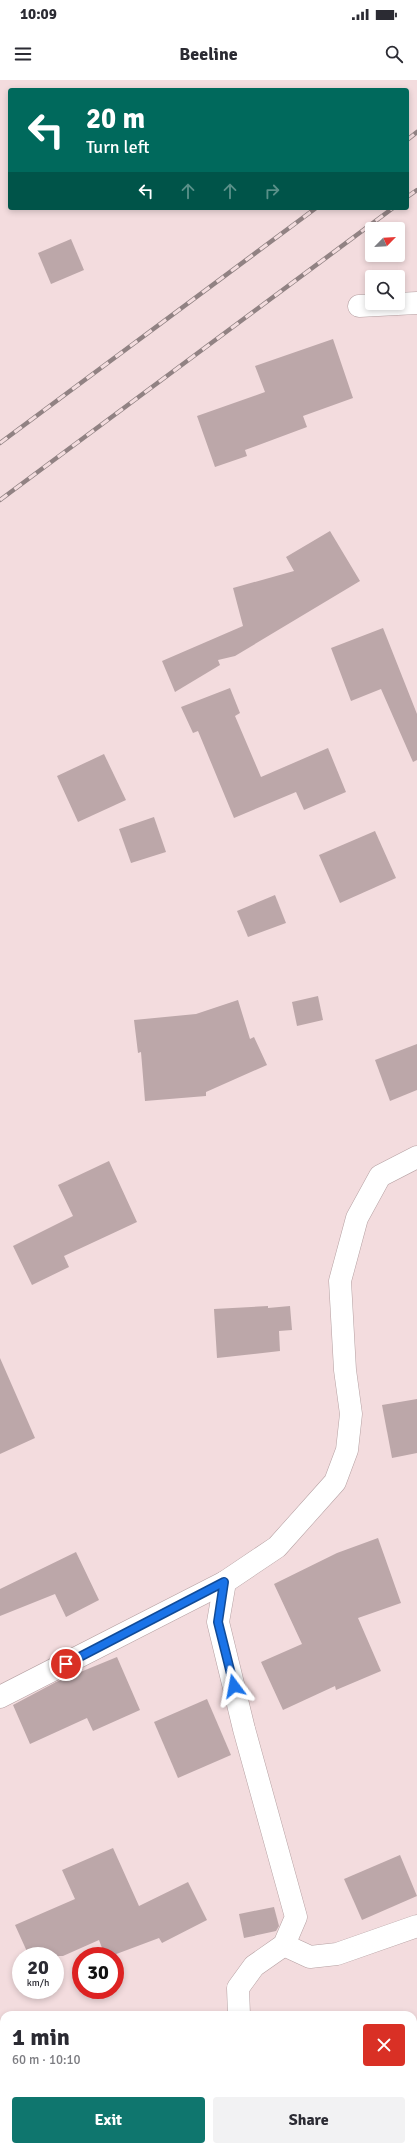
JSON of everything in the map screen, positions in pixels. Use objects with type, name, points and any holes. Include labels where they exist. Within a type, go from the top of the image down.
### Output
[{"type":"street","points":[[359,306],[417,303]]},
{"type":"street","points":[[0,1697],[224,1582],[277,1547],[335,1482],[347,1450],[351,1414],[345,1370],[340,1281],[357,1218],[380,1176],[417,1157]]},
{"type":"street","points":[[224,1582],[218,1622],[244,1729],[296,1917],[284,1944],[254,1966],[238,1988],[239,2011]]},
{"type":"street","points":[[284,1944],[310,1957],[336,1954],[417,1926]]},
{"type":"building","points":[[71,239],[84,270],[51,284],[38,253]]},
{"type":"building","points":[[333,339],[353,398],[303,416],[307,427],[245,450],[247,456],[215,467],[197,416],[265,392],[255,366]]},
{"type":"building","points":[[330,531],[360,581],[235,656],[218,660],[220,665],[175,692],[162,661],[243,626],[233,588],[294,571],[286,557]]},
{"type":"building","points":[[383,628],[417,714],[417,760],[413,762],[381,689],[351,701],[331,648]]},
{"type":"building","points":[[230,688],[240,713],[235,716],[261,777],[328,748],[346,792],[304,810],[296,792],[234,818],[198,731],[193,733],[181,707]]},
{"type":"building","points":[[104,754],[126,800],[78,822],[57,776]]},
{"type":"building","points":[[154,817],[166,852],[131,863],[119,829]]},
{"type":"building","points":[[375,831],[396,878],[340,903],[319,855]]},
{"type":"building","points":[[275,895],[286,923],[248,937],[237,911]]},
{"type":"building","points":[[318,996],[323,1020],[297,1026],[292,1002]]},
{"type":"building","points":[[238,1000],[250,1039],[254,1037],[267,1065],[206,1092],[206,1096],[145,1101],[141,1052],[138,1053],[134,1020],[196,1014]]},
{"type":"building","points":[[417,1044],[417,1090],[390,1101],[375,1060]]},
{"type":"building","points":[[109,1161],[137,1222],[64,1256],[69,1267],[32,1285],[13,1246],[73,1216],[58,1185]]},
{"type":"building","points":[[268,1306],[268,1308],[290,1306],[292,1330],[279,1331],[280,1351],[217,1358],[214,1309]]},
{"type":"building","points":[[0,1358],[35,1438],[0,1454]]},
{"type":"building","points":[[417,1399],[417,1453],[392,1458],[382,1405]]},
{"type":"building","points":[[378,1538],[401,1603],[358,1618],[381,1671],[336,1690],[335,1686],[283,1710],[261,1662],[302,1644],[274,1584],[337,1553]]},
{"type":"building","points":[[76,1552],[99,1600],[66,1617],[55,1594],[0,1616],[0,1589]]},
{"type":"building","points":[[117,1657],[140,1710],[93,1731],[87,1718],[30,1744],[13,1705],[56,1682]]},
{"type":"building","points":[[207,1699],[231,1755],[178,1778],[154,1722]]},
{"type":"building","points":[[113,1848],[139,1906],[188,1882],[207,1920],[162,1943],[159,1938],[124,1951],[124,1947],[102,1947],[99,1940],[83,1947],[72,1947],[72,1952],[64,1956],[64,1947],[25,1947],[15,1925],[75,1899],[62,1870]]},
{"type":"building","points":[[400,1855],[417,1896],[362,1920],[344,1879]]},
{"type":"building","points":[[274,1907],[279,1926],[276,1931],[244,1938],[239,1914]]},
{"type":"railway","points":[[409,138],[417,132]]},
{"type":"railway","points":[[409,196],[417,190]]},
{"type":"railway","points":[[0,443],[313,210]]},
{"type":"railway","points":[[0,500],[390,210]]},
{"type":"route","points":[[66,1664],[224,1582],[218,1622],[234,1686]]}]
